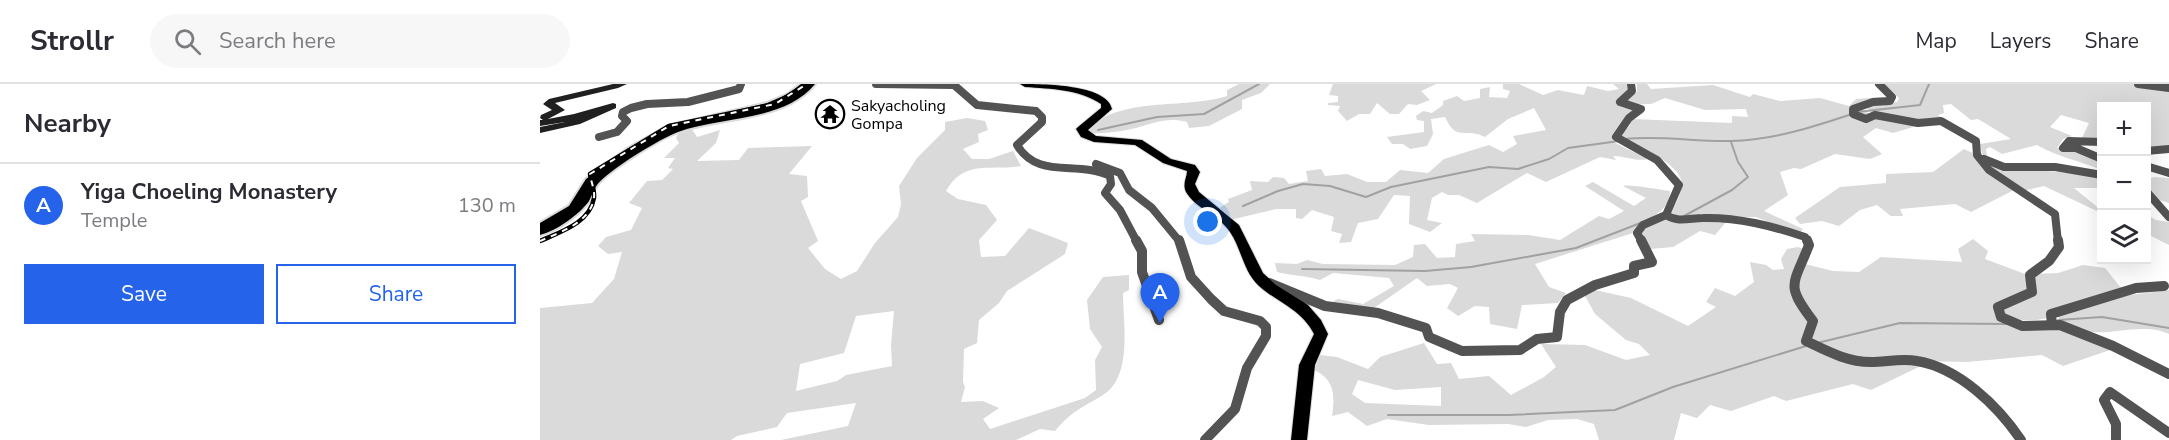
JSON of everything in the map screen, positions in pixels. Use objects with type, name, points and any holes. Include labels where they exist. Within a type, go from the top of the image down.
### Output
[{"type":"highway","points":[[540,230],[574,209],[583,199],[591,182],[632,152],[672,129],[771,106],[793,97],[809,84]]},
{"type":"main road","points":[[540,118],[560,110],[548,104],[555,98],[591,93],[622,84]]},
{"type":"main road","points":[[1025,84],[1069,87],[1098,97],[1106,103],[1107,109],[1082,129],[1085,135],[1094,139],[1138,142],[1160,158],[1193,170],[1189,183],[1192,194],[1208,210],[1236,231],[1261,281],[1298,303],[1317,324],[1321,334],[1307,365],[1299,440]]},
{"type":"main road","points":[[540,123],[575,117],[614,106],[577,122],[540,130]]},
{"type":"street","points":[[599,137],[617,132],[627,121],[622,116],[623,112],[638,105],[688,102],[740,89],[741,84]]},
{"type":"street","points":[[876,84],[954,85],[960,88],[969,101],[982,105],[1036,111],[1042,117],[1042,122],[1017,145],[1021,155],[1029,163],[1041,166],[1095,169],[1110,176],[1111,184],[1105,193],[1120,210],[1142,251],[1142,272],[1159,320]]},
{"type":"street","points":[[1261,281],[1325,306],[1378,313],[1426,328],[1429,337],[1462,351],[1520,350],[1529,341],[1541,337],[1557,337],[1563,304],[1570,296],[1607,279],[1634,273],[1634,266],[1652,262],[1637,234],[1643,225],[1666,215],[1679,185],[1670,170],[1654,157],[1624,147],[1616,137],[1629,118],[1641,108],[1620,102],[1632,91],[1631,84]]},
{"type":"street","points":[[1879,84],[1892,97],[1890,101],[1873,102],[1852,109],[1853,114],[1858,118],[1866,119],[1875,115],[1918,123],[1941,121],[1976,141],[1977,155],[2003,181],[2055,214],[2059,247],[2049,261],[2030,275],[2032,292],[1998,307],[2001,317],[2022,326],[2052,325],[2113,346],[2169,375]]},
{"type":"street","points":[[2138,84],[2169,88]]},
{"type":"street","points":[[2097,142],[2068,141],[2063,148],[2076,148],[2097,157]]},
{"type":"street","points":[[2151,151],[2169,149]]},
{"type":"street","points":[[1977,155],[2004,168],[2055,168],[2097,174]]},
{"type":"street","points":[[1076,167],[1096,164],[1120,173],[1129,190],[1152,208],[1180,241],[1191,277],[1211,299],[1224,311],[1260,321],[1266,327],[1266,336],[1247,368],[1235,409],[1205,440]]},
{"type":"street","points":[[2151,168],[2169,173]]},
{"type":"street","points":[[2151,197],[2169,217]]},
{"type":"street","points":[[1666,215],[1677,221],[1703,218],[1762,222],[1806,237],[1809,245],[1793,286],[1794,296],[1813,321],[1806,341],[1821,349],[1864,362],[1920,361],[1940,369],[1994,406],[2013,426],[2021,440]]},
{"type":"street","points":[[2052,325],[2051,314],[2136,288],[2167,285]]},
{"type":"street","points":[[2116,440],[2118,432],[2114,415],[2104,400],[2110,393],[2127,400],[2138,413],[2159,423],[2169,433]]},
{"type":"shaded area","points":[[1239,84],[1270,84],[1261,93],[1242,100],[1242,109],[1209,126],[1189,128],[1187,122],[1173,120],[1118,131],[1088,134],[1085,131],[1116,112],[1153,105],[1210,100],[1227,96],[1227,90]]},
{"type":"shaded area","points":[[1333,84],[1436,84],[1421,91],[1430,100],[1417,105],[1408,104],[1399,114],[1390,114],[1377,103],[1370,114],[1359,114],[1347,121],[1338,111],[1340,106],[1328,105],[1328,103],[1338,102],[1338,96],[1329,95]]},
{"type":"shaded area","points":[[1503,84],[1519,84],[1543,95],[1558,90],[1584,95],[1587,86],[1608,91],[1619,89],[1613,84],[1629,84],[1631,87],[1617,100],[1617,103],[1636,109],[1614,137],[1613,142],[1648,159],[1613,156],[1616,160],[1600,157],[1546,182],[1527,173],[1477,203],[1459,195],[1448,195],[1442,192],[1432,198],[1427,220],[1442,223],[1430,232],[1409,224],[1410,196],[1394,195],[1378,219],[1358,223],[1351,242],[1339,243],[1342,234],[1331,231],[1334,217],[1312,210],[1302,219],[1296,218],[1296,209],[1276,209],[1230,220],[1216,210],[1229,202],[1228,199],[1252,190],[1250,181],[1268,182],[1273,177],[1284,178],[1289,184],[1308,181],[1306,171],[1321,169],[1325,176],[1347,174],[1367,182],[1386,182],[1400,170],[1428,173],[1444,159],[1489,145],[1503,152],[1517,144],[1513,136],[1546,130],[1534,108],[1508,119],[1485,137],[1454,130],[1445,117],[1431,119],[1433,134],[1427,146],[1410,149],[1403,144],[1392,144],[1387,137],[1424,132],[1424,121],[1417,120],[1416,116],[1423,111],[1432,113],[1443,105],[1443,101],[1457,96],[1464,101],[1480,98],[1480,89],[1490,87],[1489,97],[1507,98],[1510,91],[1503,89]]},
{"type":"shaded area","points":[[1637,84],[1647,84],[1651,89],[1713,85],[1750,97],[1753,94],[1780,101],[1820,98],[1849,106],[1856,99],[1881,97],[1883,99],[1860,108],[1873,116],[1920,125],[1893,133],[1876,128],[1863,137],[1882,154],[1870,159],[1835,154],[1801,169],[1794,168],[1780,172],[1788,195],[1764,211],[1803,229],[1799,234],[1756,217],[1686,218],[1671,215],[1682,188],[1680,176],[1666,162],[1619,136],[1630,125],[1632,119],[1732,123],[1732,116],[1748,117],[1746,109],[1705,110],[1665,98],[1651,104],[1625,101],[1637,92]]},
{"type":"shaded area","points":[[1884,84],[2133,84],[2169,90],[2169,147],[2151,148],[2151,102],[2097,102],[2097,140],[2082,138],[2089,123],[2061,115],[2050,127],[2072,136],[2063,139],[2057,148],[2076,150],[2097,159],[2097,169],[2037,145],[2002,154],[1990,147],[1986,149],[1987,156],[1994,160],[1982,154],[1980,144],[2011,139],[1978,119],[1971,120],[1951,104],[1943,105],[1944,113],[1938,115],[1942,119],[1928,121],[1871,112],[1865,106],[1897,102],[1899,98]]},
{"type":"shaded area","points":[[967,118],[985,121],[988,130],[978,134],[979,142],[963,149],[972,159],[989,159],[1013,151],[1021,166],[969,170],[953,181],[946,191],[958,199],[986,205],[997,220],[979,240],[981,257],[1005,256],[1029,228],[1068,243],[1065,254],[1007,291],[999,303],[979,320],[977,343],[964,349],[963,382],[965,387],[961,402],[983,401],[999,408],[983,419],[990,429],[1085,398],[1096,390],[1095,360],[1102,347],[1090,329],[1087,300],[1103,277],[1129,275],[1129,290],[1123,293],[1125,333],[1123,362],[1119,375],[1103,395],[1072,414],[1055,431],[1040,429],[1016,440],[781,440],[848,426],[856,403],[787,413],[777,427],[737,436],[731,440],[540,440],[540,308],[592,303],[614,279],[622,252],[608,254],[598,246],[606,237],[631,230],[642,208],[629,203],[647,181],[662,180],[673,169],[668,168],[675,158],[664,158],[679,143],[676,138],[681,128],[690,126],[697,137],[720,130],[716,143],[697,161],[739,160],[748,148],[812,146],[789,174],[807,176],[808,197],[801,201],[818,241],[808,248],[825,269],[841,279],[857,271],[875,243],[898,217],[901,204],[899,186],[917,158],[945,130],[945,122]],"holes":[[[894,311],[892,366],[846,375],[837,381],[796,391],[800,364],[844,353],[856,316]]]},
{"type":"shaded area","points":[[1964,149],[1975,154],[2014,190],[1971,212],[1955,204],[1900,209],[1903,216],[1891,216],[1877,205],[1860,210],[1839,226],[1822,221],[1800,224],[1795,218],[1840,187],[1886,183],[1886,174],[1933,172]]},
{"type":"shaded area","points":[[1986,165],[2097,176],[2097,188],[2074,188],[2097,207],[2097,211],[2044,186],[2023,191]]},
{"type":"shaded area","points":[[2151,178],[2169,178],[2169,203],[2156,199],[2151,193]]},
{"type":"shaded area","points":[[1593,182],[1634,206],[1646,198],[1623,186],[1670,191],[1669,199],[1661,210],[1633,233],[1535,264],[1549,287],[1566,293],[1558,303],[1522,305],[1517,329],[1490,324],[1489,307],[1475,306],[1458,316],[1447,308],[1458,288],[1450,284],[1427,286],[1417,278],[1371,310],[1331,303],[1338,299],[1363,304],[1394,286],[1389,278],[1333,273],[1320,280],[1277,272],[1275,263],[1297,264],[1307,260],[1323,264],[1395,265],[1413,257],[1414,245],[1425,244],[1437,258],[1455,257],[1456,244],[1475,241],[1471,234],[1528,235],[1560,240],[1599,216],[1609,219],[1624,211],[1585,186]]},
{"type":"shaded area","points":[[2151,217],[2169,222],[2169,245],[2151,236]]},
{"type":"shaded area","points":[[1667,219],[1678,222],[1726,222],[1715,235],[1700,231],[1673,247],[1650,249],[1640,234],[1646,226]]},
{"type":"shaded area","points":[[1973,239],[1988,251],[1985,259],[2025,274],[2028,291],[2003,301],[1999,318],[2062,328],[2113,349],[2063,366],[2042,355],[1967,362],[1862,360],[1812,340],[1817,322],[1796,285],[1805,264],[1833,271],[1859,272],[1881,257],[1962,262],[1958,249]]},
{"type":"shaded area","points":[[1798,247],[1804,249],[1790,286],[1791,297],[1809,321],[1803,341],[1846,361],[1923,365],[1871,390],[1853,384],[1786,401],[1774,396],[1731,411],[1710,405],[1697,418],[1681,413],[1674,440],[1599,440],[1594,424],[1577,419],[1548,420],[1526,427],[1508,424],[1429,425],[1387,419],[1367,426],[1348,412],[1332,416],[1333,395],[1330,383],[1314,370],[1320,355],[1337,357],[1368,369],[1380,357],[1424,343],[1437,364],[1451,363],[1459,379],[1489,376],[1511,395],[1544,377],[1556,367],[1541,344],[1585,345],[1626,360],[1650,355],[1639,344],[1626,340],[1595,314],[1585,296],[1595,290],[1631,298],[1688,326],[1716,307],[1706,302],[1715,288],[1735,296],[1754,282],[1750,262],[1766,265],[1773,270],[1784,269],[1781,259],[1787,249]],"holes":[[[1358,380],[1395,390],[1441,387],[1441,406],[1365,403],[1352,394]]]},
{"type":"shaded area","points":[[2083,265],[2105,268],[2122,289],[2080,308],[2049,318],[2019,320],[2004,316],[2000,308],[2034,293],[2032,274],[2058,273]]},
{"type":"shaded area","points":[[2169,290],[2169,334],[2141,329],[2081,331],[2068,325],[2056,315],[2130,295]]},
{"type":"waterway","points":[[1098,130],[1157,117],[1204,114],[1259,84]]},
{"type":"waterway","points":[[1857,112],[1920,105],[1929,84]]},
{"type":"waterway","points":[[1625,139],[1747,140],[1793,132],[1852,114]]},
{"type":"waterway","points":[[1243,206],[1278,191],[1303,184],[1330,186],[1366,197],[1391,187],[1489,167],[1518,169],[1549,159],[1568,148],[1619,141]]},
{"type":"waterway","points":[[1684,216],[1732,190],[1748,177],[1738,162],[1731,142]]},
{"type":"waterway","points":[[1302,269],[1425,271],[1471,267],[1576,248],[1643,222]]},
{"type":"waterway","points":[[2058,320],[2102,317],[2169,328]]},
{"type":"waterway","points":[[1817,343],[1900,323],[2007,324]]},
{"type":"waterway","points":[[1388,415],[1509,415],[1615,410],[1673,387],[1806,346]]},
{"type":"railway","points":[[540,241],[573,226],[587,214],[594,198],[590,174],[669,126],[775,104],[807,84]]},
{"type":"place","name":"Sakyacholing Gompa","points":[[830,114]]},
{"type":"place","name":"Yiga Choeling Monastery","points":[[1160,323]]}]
